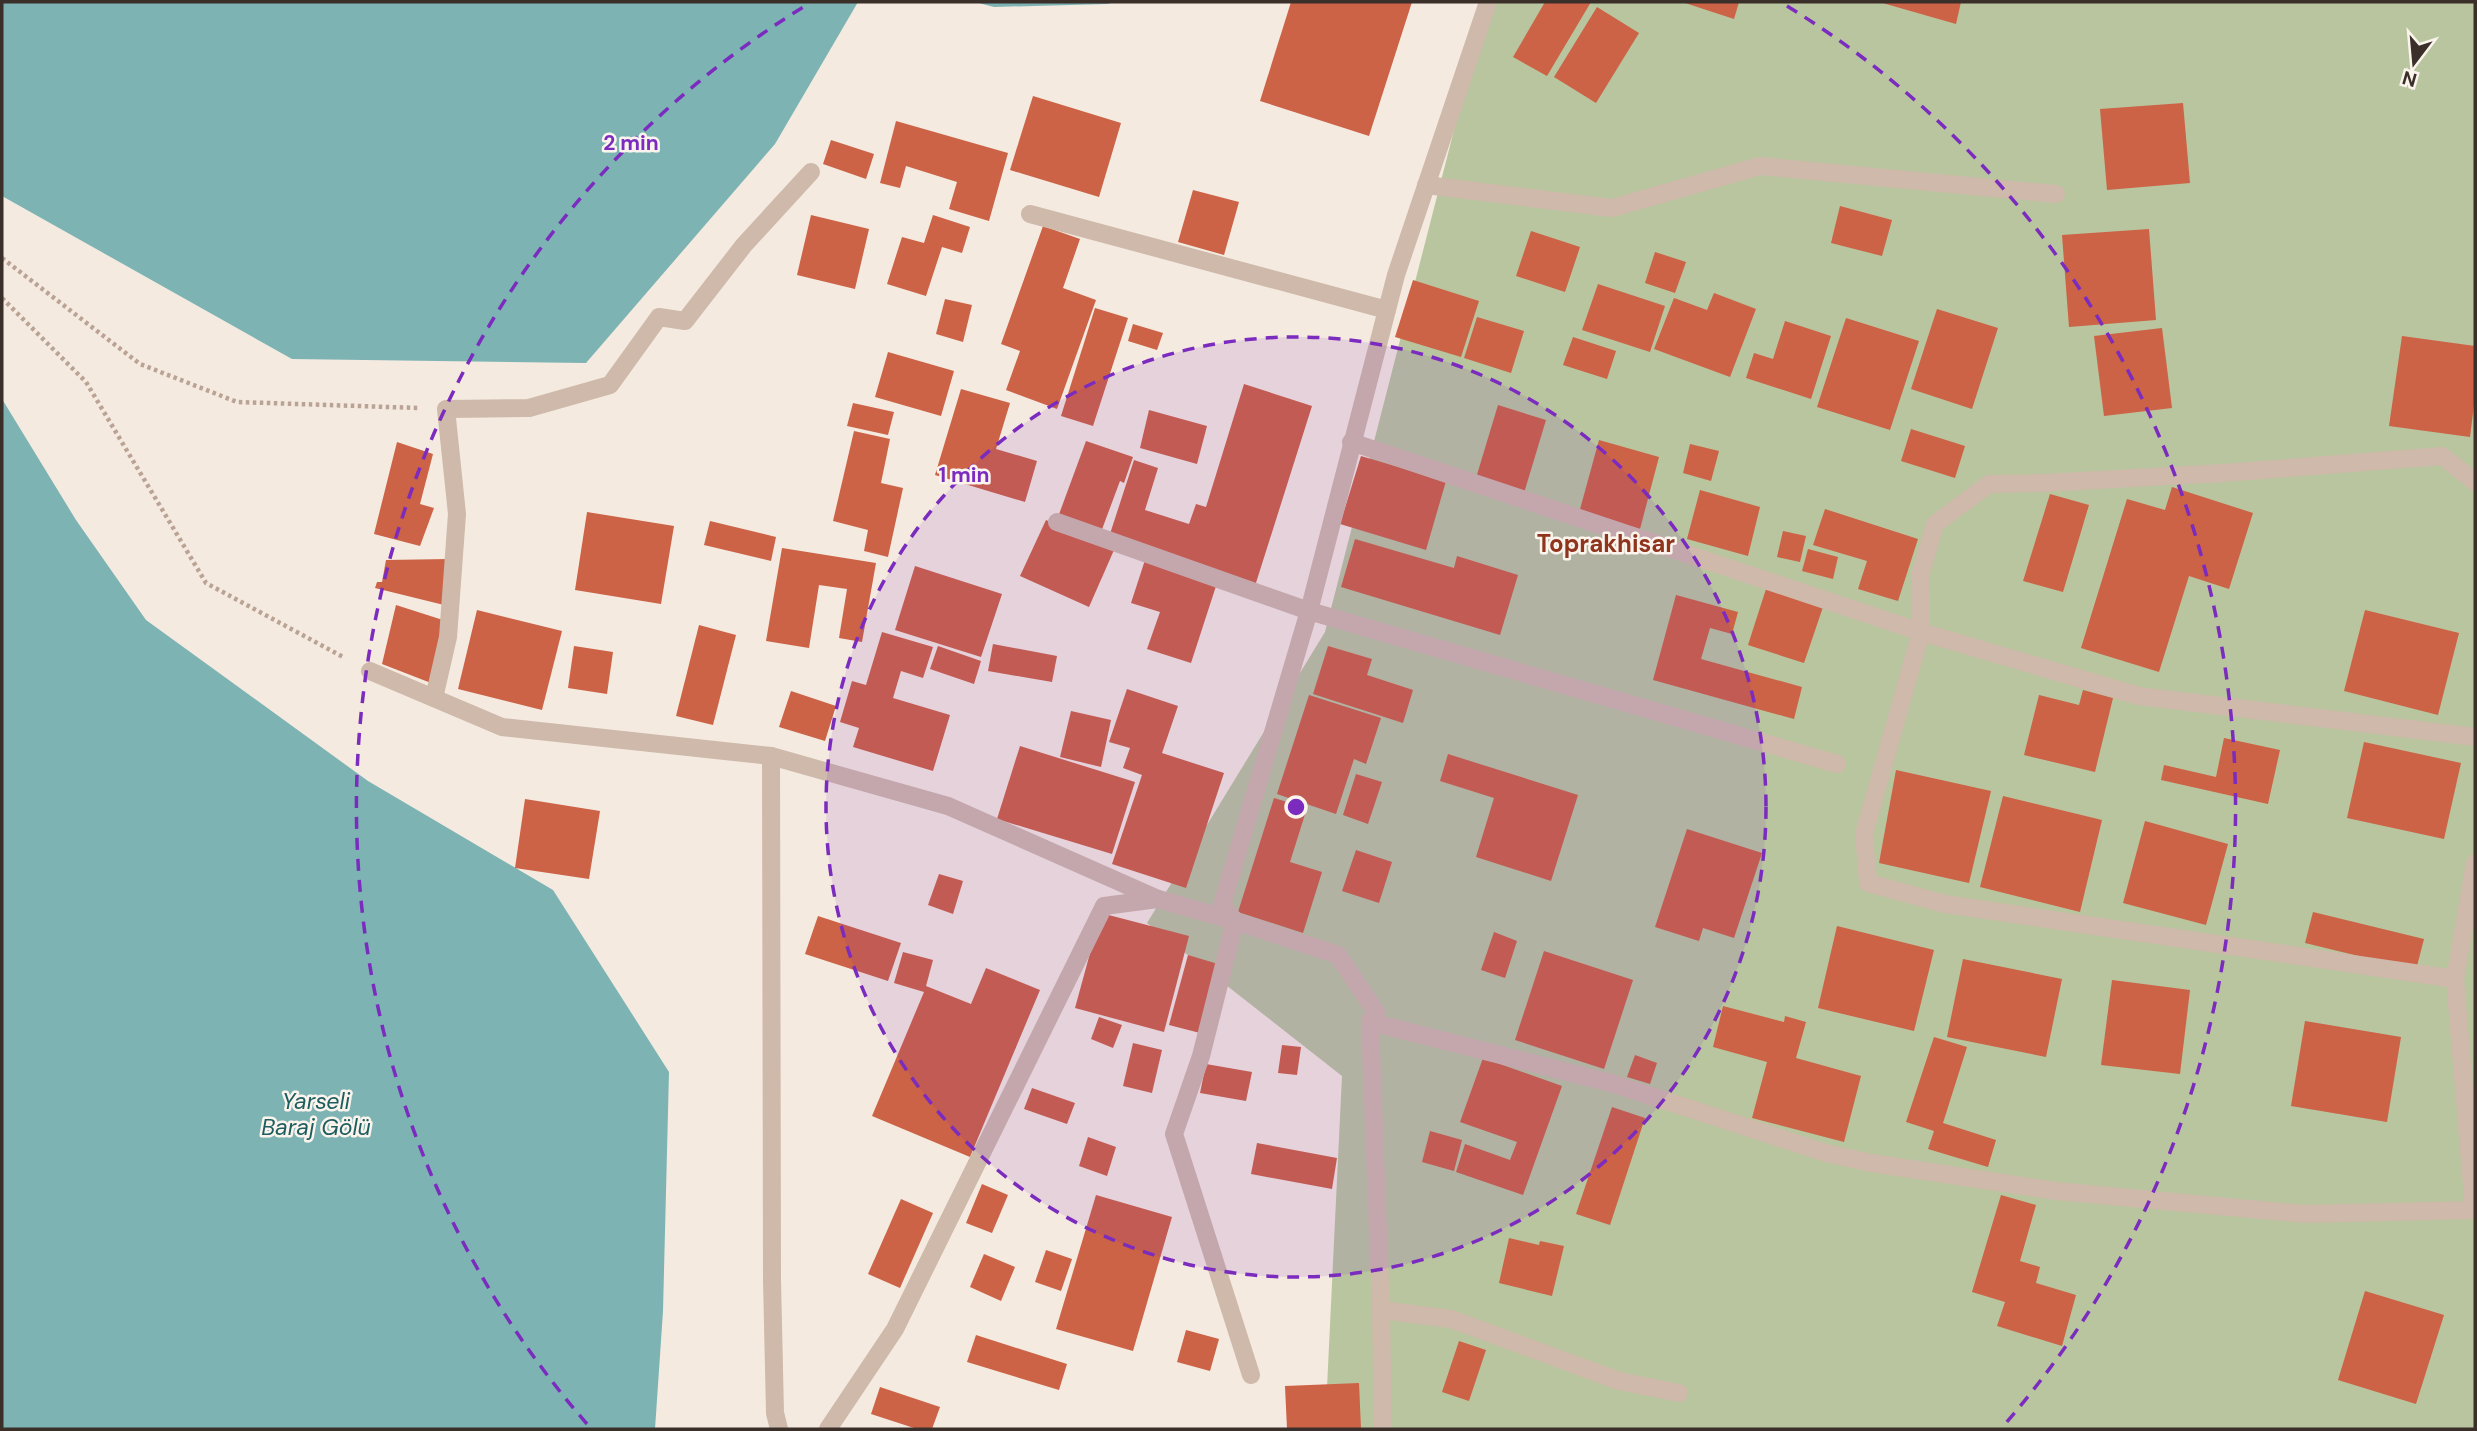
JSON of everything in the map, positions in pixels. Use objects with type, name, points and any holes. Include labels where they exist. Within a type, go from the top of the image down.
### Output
[{"type":"street","points":[[1235,921],[1222,905],[1308,611],[1396,275],[1488,2]]},
{"type":"street","points":[[1426,185],[1612,208],[1760,166],[2056,194]]},
{"type":"street","points":[[435,698],[448,637],[457,514],[446,410],[529,408],[610,385],[659,317],[685,321],[744,245],[811,172]]},
{"type":"street","points":[[1030,214],[1387,310]]},
{"type":"street","points":[[1351,442],[1921,632],[2140,696],[2475,737]]},
{"type":"street","points":[[2455,979],[1945,904],[1868,883],[1864,834],[1921,632],[1920,576],[1935,524],[1989,484],[2223,473],[2442,456],[2475,482]]},
{"type":"street","points":[[1056,522],[1308,611],[1838,764]]},
{"type":"street","points":[[370,671],[502,727],[772,756],[948,806],[1158,899],[1338,955],[1376,1012],[1370,1022],[1381,1311],[1382,1429]]},
{"type":"street","points":[[772,756],[772,1280],[775,1413],[779,1429]]},
{"type":"street","points":[[1370,1022],[1611,1083],[1826,1153],[1871,1163],[2056,1191],[2304,1214],[2474,1210],[2455,979],[2475,863]]},
{"type":"street","points":[[828,1429],[895,1329],[1104,906],[1158,899]]},
{"type":"street","points":[[1235,921],[1201,1056],[1174,1135],[1251,1375]]},
{"type":"street","points":[[1381,1311],[1451,1319],[1619,1381],[1679,1393]]},
{"type":"path","points":[[2,258],[139,364],[237,402],[446,410]]},
{"type":"path","points":[[2,298],[86,382],[206,583],[370,671]]},
{"type":"green space","points":[[1487,2],[2475,2],[2475,1429],[1325,1429],[1342,1076],[1147,923],[1325,632]]},
{"type":"water","points":[[2,2],[858,2],[775,144],[586,363],[292,359],[2,196]]},
{"type":"water","points":[[975,2],[1116,2],[994,7]]},
{"type":"water","name":"Yarseli Baraj Gölü","points":[[2,399],[76,520],[146,620],[368,781],[553,890],[669,1072],[663,1311],[655,1429],[2,1429]]},
{"type":"building","points":[[1291,2],[1412,2],[1369,136],[1260,101]]},
{"type":"building","points":[[1545,2],[1591,2],[1547,76],[1513,57]]},
{"type":"building","points":[[1682,2],[1739,2],[1734,19]]},
{"type":"building","points":[[1879,2],[1961,2],[1956,24]]},
{"type":"building","points":[[1597,7],[1639,33],[1596,103],[1554,77]]},
{"type":"building","points":[[1033,96],[1121,123],[1099,197],[1010,170]]},
{"type":"building","points":[[2183,103],[2190,183],[2107,190],[2100,109]]},
{"type":"building","points":[[896,121],[1008,153],[989,221],[949,209],[957,182],[906,166],[900,188],[880,183]]},
{"type":"building","points":[[831,140],[874,154],[866,179],[823,164]]},
{"type":"building","points":[[1193,190],[1239,202],[1224,255],[1178,242]]},
{"type":"building","points":[[1840,206],[1892,220],[1882,256],[1831,243]]},
{"type":"building","points":[[811,215],[869,229],[855,289],[797,275]]},
{"type":"building","points":[[933,215],[970,227],[962,253],[942,247],[926,296],[887,284],[902,237],[924,243]]},
{"type":"building","points":[[1043,226],[1080,239],[1063,288],[1096,300],[1057,409],[1006,390],[1020,351],[1001,344]]},
{"type":"building","points":[[2149,229],[2156,320],[2069,327],[2062,235]]},
{"type":"building","points":[[1531,231],[1580,247],[1565,292],[1516,276]]},
{"type":"building","points":[[1655,252],[1686,262],[1675,293],[1645,283]]},
{"type":"building","points":[[1413,280],[1479,301],[1461,357],[1395,337]]},
{"type":"building","points":[[1598,284],[1665,306],[1650,352],[1582,330]]},
{"type":"building","points":[[1714,293],[1756,309],[1730,377],[1654,349],[1674,298],[1707,310]]},
{"type":"building","points":[[945,299],[972,305],[963,342],[936,334]]},
{"type":"building","points":[[1095,308],[1128,318],[1093,426],[1061,416]]},
{"type":"building","points":[[1937,309],[1998,328],[1972,409],[1911,389]]},
{"type":"building","points":[[1477,317],[1524,331],[1511,373],[1464,358]]},
{"type":"building","points":[[1846,318],[1919,341],[1890,430],[1817,407]]},
{"type":"building","points":[[1785,321],[1831,336],[1811,399],[1746,378],[1754,353],[1773,359]]},
{"type":"building","points":[[1133,324],[1163,333],[1157,350],[1128,341]]},
{"type":"building","points":[[2162,328],[2172,408],[2104,416],[2094,336]]},
{"type":"building","points":[[2402,336],[2475,346],[2475,397],[2470,437],[2389,426]]},
{"type":"building","points":[[1573,337],[1616,351],[1607,379],[1563,365]]},
{"type":"building","points":[[888,352],[954,371],[941,416],[875,397]]},
{"type":"building","points":[[1244,384],[1312,406],[1255,586],[1108,540],[1134,460],[1158,468],[1145,510],[1189,524],[1196,504],[1206,507]]},
{"type":"building","points":[[961,389],[1010,403],[996,449],[1037,461],[1025,502],[935,475]]},
{"type":"building","points":[[853,403],[894,412],[888,435],[847,426]]},
{"type":"building","points":[[1498,405],[1546,420],[1524,493],[1476,478]]},
{"type":"building","points":[[1149,410],[1207,426],[1197,464],[1140,448]]},
{"type":"building","points":[[1911,429],[1965,446],[1955,478],[1901,461]]},
{"type":"building","points":[[854,431],[890,439],[881,483],[903,488],[888,557],[864,551],[868,530],[833,521]]},
{"type":"building","points":[[1599,440],[1659,457],[1640,529],[1579,513]]},
{"type":"building","points":[[1086,441],[1133,457],[1124,483],[1120,481],[1101,532],[1058,517]]},
{"type":"building","points":[[397,442],[433,454],[420,504],[434,508],[420,546],[374,534]]},
{"type":"building","points":[[1690,444],[1719,451],[1711,481],[1683,473]]},
{"type":"building","points":[[1361,456],[1446,481],[1426,550],[1340,524]]},
{"type":"building","points":[[2172,487],[2253,513],[2229,589],[2189,576],[2159,672],[2081,648],[2127,499],[2165,510]]},
{"type":"building","points":[[1700,490],[1760,507],[1748,556],[1687,539]]},
{"type":"building","points":[[2050,494],[2089,505],[2063,592],[2023,581]]},
{"type":"building","points":[[1825,509],[1918,539],[1898,601],[1858,589],[1867,561],[1813,545]]},
{"type":"building","points":[[587,512],[674,526],[661,604],[575,590]]},
{"type":"building","points":[[1046,520],[1114,550],[1089,607],[1020,576]]},
{"type":"building","points":[[710,521],[776,537],[771,561],[704,545]]},
{"type":"building","points":[[1783,531],[1806,536],[1800,562],[1777,557]]},
{"type":"building","points":[[1355,539],[1454,568],[1457,556],[1518,575],[1500,635],[1341,587]]},
{"type":"building","points":[[782,548],[876,563],[862,642],[839,638],[847,589],[819,585],[809,648],[766,641]]},
{"type":"building","points":[[1808,549],[1838,557],[1833,579],[1802,571]]},
{"type":"building","points":[[449,559],[444,605],[375,588],[377,582],[382,582],[386,560]]},
{"type":"building","points":[[1145,560],[1217,583],[1191,663],[1147,649],[1160,612],[1131,603]]},
{"type":"building","points":[[915,566],[1002,594],[981,657],[895,630]]},
{"type":"building","points":[[1766,589],[1823,607],[1804,663],[1748,645]]},
{"type":"building","points":[[1676,595],[1738,612],[1732,634],[1710,628],[1701,659],[1802,687],[1794,719],[1653,680]]},
{"type":"building","points":[[396,605],[446,621],[431,683],[382,664]]},
{"type":"building","points":[[477,610],[562,631],[542,710],[458,689]]},
{"type":"building","points":[[2365,610],[2459,633],[2438,715],[2344,691]]},
{"type":"building","points":[[699,625],[736,635],[713,725],[676,716]]},
{"type":"building","points":[[882,632],[933,647],[923,678],[901,671],[893,698],[950,715],[933,771],[853,747],[859,728],[840,722],[852,681],[866,685]]},
{"type":"building","points":[[993,644],[1057,656],[1052,682],[988,671]]},
{"type":"building","points":[[574,646],[613,652],[607,694],[568,688]]},
{"type":"building","points":[[938,646],[981,661],[974,684],[930,669]]},
{"type":"building","points":[[1328,646],[1372,659],[1367,675],[1413,690],[1403,723],[1313,694]]},
{"type":"building","points":[[1127,689],[1178,706],[1162,753],[1224,773],[1186,888],[1112,864],[1142,775],[1123,768],[1130,748],[1109,742]]},
{"type":"building","points":[[2083,690],[2113,698],[2095,772],[2024,755],[2039,695],[2079,705]]},
{"type":"building","points":[[791,691],[836,706],[825,741],[779,727]]},
{"type":"building","points":[[1309,695],[1381,718],[1366,764],[1354,759],[1336,814],[1277,794]]},
{"type":"building","points":[[1071,711],[1111,720],[1101,767],[1060,757]]},
{"type":"building","points":[[2224,738],[2280,750],[2268,804],[2161,780],[2164,765],[2216,777]]},
{"type":"building","points":[[2364,742],[2461,763],[2444,839],[2347,818]]},
{"type":"building","points":[[1020,746],[1135,782],[1112,854],[997,819]]},
{"type":"building","points":[[1448,754],[1578,795],[1551,881],[1476,857],[1494,798],[1440,781]]},
{"type":"building","points":[[1896,770],[1991,791],[1969,883],[1879,863]]},
{"type":"building","points":[[1356,774],[1382,782],[1368,824],[1343,815]]},
{"type":"building","points":[[2003,796],[2102,820],[2080,912],[1980,887]]},
{"type":"building","points":[[1274,798],[1307,808],[1290,862],[1322,872],[1303,933],[1238,912]]},
{"type":"building","points":[[525,799],[600,811],[589,879],[515,868]]},
{"type":"building","points":[[2145,821],[2228,844],[2206,925],[2123,903]]},
{"type":"building","points":[[1687,829],[1762,853],[1734,938],[1703,928],[1699,941],[1655,927]]},
{"type":"building","points":[[1356,850],[1392,862],[1379,903],[1342,891]]},
{"type":"building","points":[[939,874],[963,881],[953,914],[928,905]]},
{"type":"building","points":[[2313,912],[2424,939],[2416,970],[2305,943]]},
{"type":"building","points":[[1101,913],[1189,936],[1164,1032],[1075,1008]]},
{"type":"building","points":[[818,916],[901,943],[888,981],[805,954]]},
{"type":"building","points":[[1837,926],[1934,950],[1914,1031],[1818,1008]]},
{"type":"building","points":[[1494,932],[1517,941],[1505,978],[1481,970]]},
{"type":"building","points":[[1544,951],[1633,980],[1604,1069],[1515,1040]]},
{"type":"building","points":[[903,952],[933,960],[926,986],[971,1004],[986,968],[1040,990],[970,1157],[872,1116],[924,992],[894,983]]},
{"type":"building","points":[[1188,955],[1218,964],[1200,1033],[1169,1025]]},
{"type":"building","points":[[1963,959],[2062,979],[2046,1057],[1947,1037]]},
{"type":"building","points":[[2112,980],[2190,990],[2180,1074],[2101,1065]]},
{"type":"building","points":[[1723,1006],[1784,1022],[1785,1016],[1806,1022],[1796,1058],[1861,1076],[1844,1142],[1752,1118],[1767,1062],[1713,1047]]},
{"type":"building","points":[[1099,1017],[1122,1025],[1113,1048],[1091,1039]]},
{"type":"building","points":[[2305,1021],[2401,1037],[2387,1122],[2291,1106]]},
{"type":"building","points":[[1934,1037],[1967,1047],[1943,1123],[1996,1140],[1988,1167],[1928,1149],[1934,1131],[1906,1122]]},
{"type":"building","points":[[1133,1043],[1162,1050],[1152,1093],[1123,1086]]},
{"type":"building","points":[[1282,1045],[1301,1047],[1297,1075],[1278,1073]]},
{"type":"building","points":[[1635,1055],[1657,1063],[1650,1084],[1627,1077]]},
{"type":"building","points":[[1483,1058],[1562,1086],[1523,1195],[1456,1172],[1465,1144],[1510,1160],[1517,1142],[1460,1122]]},
{"type":"building","points":[[1206,1064],[1252,1072],[1246,1101],[1200,1093]]},
{"type":"building","points":[[1032,1088],[1075,1103],[1067,1124],[1024,1109]]},
{"type":"building","points":[[1612,1107],[1645,1118],[1610,1225],[1576,1214]]},
{"type":"building","points":[[1430,1131],[1462,1140],[1454,1171],[1422,1162]]},
{"type":"building","points":[[1088,1137],[1116,1147],[1107,1176],[1079,1166]]},
{"type":"building","points":[[1257,1143],[1337,1158],[1332,1189],[1251,1174]]},
{"type":"building","points":[[982,1184],[1008,1195],[992,1233],[966,1223]]},
{"type":"building","points":[[1096,1195],[1172,1217],[1133,1351],[1056,1329]]},
{"type":"building","points":[[2001,1195],[2036,1205],[2020,1261],[2040,1267],[2036,1283],[2076,1295],[2062,1346],[1997,1326],[2005,1302],[1972,1292]]},
{"type":"building","points":[[901,1199],[933,1213],[900,1288],[868,1274]]},
{"type":"building","points":[[1509,1238],[1539,1245],[1540,1241],[1564,1246],[1552,1296],[1499,1283]]},
{"type":"building","points":[[1046,1250],[1072,1259],[1061,1291],[1035,1282]]},
{"type":"building","points":[[984,1254],[1015,1267],[1001,1301],[970,1287]]},
{"type":"building","points":[[2365,1291],[2444,1315],[2416,1404],[2338,1380]]},
{"type":"building","points":[[1186,1330],[1219,1339],[1210,1371],[1177,1362]]},
{"type":"building","points":[[976,1335],[1067,1364],[1059,1390],[967,1362]]},
{"type":"building","points":[[1459,1341],[1486,1350],[1469,1401],[1442,1392]]},
{"type":"building","points":[[1359,1383],[1361,1429],[1287,1429],[1285,1386]]},
{"type":"building","points":[[880,1387],[940,1407],[932,1429],[917,1429],[871,1414]]},
{"type":"district","name":"Toprakhisar","points":[[1606,543]]}]
